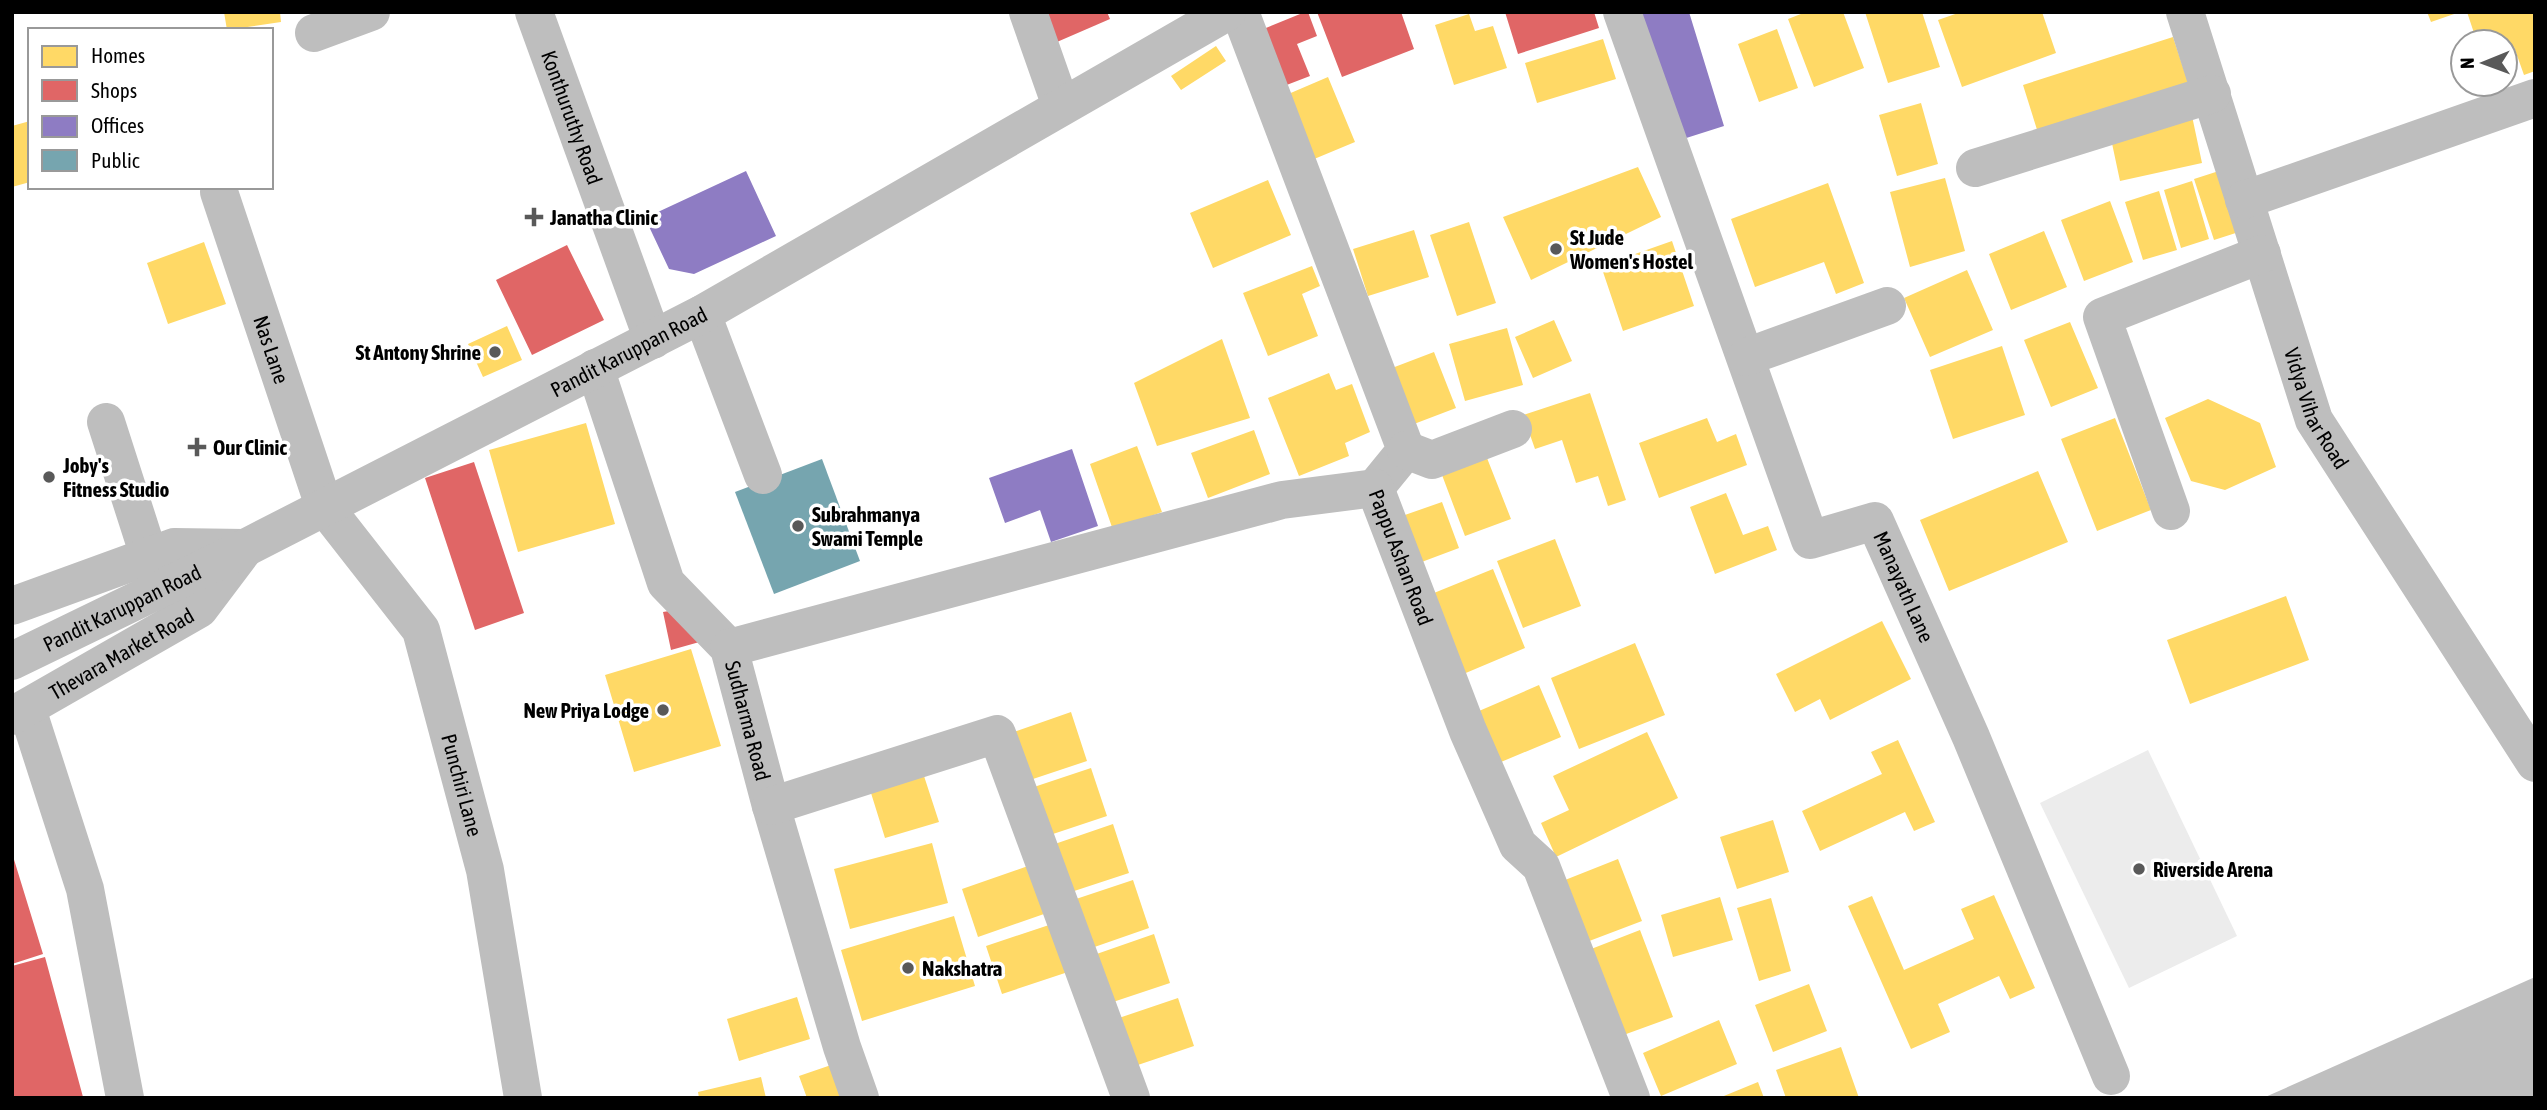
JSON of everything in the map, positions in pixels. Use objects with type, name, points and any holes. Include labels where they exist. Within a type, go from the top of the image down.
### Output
[{"type":"street","points":[[314,33],[371,12]]},
{"type":"street","name":"Konthuruthy Road","points":[[534,12],[653,340]]},
{"type":"street","points":[[1028,12],[1061,106]]},
{"type":"street","name":"Pandit Karuppan Road","points":[[12,660],[245,548],[702,314],[1227,12]]},
{"type":"street","points":[[1240,12],[1406,450],[1432,460],[1513,429]]},
{"type":"street","name":"Manayath Lane","points":[[1622,12],[1810,540],[1875,521],[1971,737],[2111,1076]]},
{"type":"street","name":"Vidya Vihar Road","points":[[2185,12],[2314,420],[2535,763]]},
{"type":"street","points":[[1975,168],[2212,94]]},
{"type":"street","points":[[2244,200],[2535,98]]},
{"type":"street","name":"Nas Lane","points":[[219,192],[324,506]]},
{"type":"street","points":[[2171,511],[2102,317],[2262,254]]},
{"type":"street","points":[[1746,357],[1887,306]]},
{"type":"street","points":[[702,314],[763,475]]},
{"type":"street","name":"Sudharma Road","points":[[595,368],[666,583],[729,648],[771,806],[842,1047],[860,1098]]},
{"type":"street","points":[[106,422],[149,556]]},
{"type":"street","name":"Pappu Ashan Road","points":[[1406,450],[1375,488],[1468,731],[1518,845],[1541,866],[1631,1098]]},
{"type":"street","points":[[729,648],[1282,500],[1375,488]]},
{"type":"street","name":"Punchiri Lane","points":[[324,506],[421,630],[485,870],[523,1098]]},
{"type":"street","points":[[12,606],[174,547],[245,548]]},
{"type":"street","name":"Thevara Market Road","points":[[19,712],[200,609],[245,548]]},
{"type":"street","points":[[19,712],[85,889],[114,1094]]},
{"type":"street","points":[[771,806],[997,734],[1131,1098]]},
{"type":"shaded area","name":"Riverside Arena","points":[[2148,750],[2237,936],[2129,988],[2040,803]]},
{"type":"shaded area","points":[[2535,977],[2535,1098],[2263,1098]]},
{"type":"building: Homes","points":[[224,12],[280,12],[281,22],[227,28]]},
{"type":"building: Homes","points":[[1806,12],[1843,12],[1864,68],[1814,87],[1788,19]]},
{"type":"building: Homes","points":[[1865,12],[1922,12],[1940,67],[1888,83]]},
{"type":"building: Homes","points":[[1961,12],[2042,12],[2056,53],[1962,87],[1938,20]]},
{"type":"building: Homes","points":[[2427,12],[2457,12],[2457,13],[2431,22]]},
{"type":"building: Homes","points":[[2467,12],[2535,12],[2535,71],[2524,75],[2519,61],[2519,28],[2472,28]]},
{"type":"building: Homes","points":[[1469,14],[1475,31],[1493,26],[1507,68],[1454,85],[1435,25]]},
{"type":"building: Homes","points":[[1777,29],[1798,88],[1759,102],[1738,44]]},
{"type":"building: Homes","points":[[2173,37],[2190,88],[2039,136],[2023,85]]},
{"type":"building: Homes","points":[[1603,39],[1616,79],[1537,103],[1525,63]]},
{"type":"building: Homes","points":[[1216,46],[1226,61],[1181,90],[1171,76]]},
{"type":"building: Homes","points":[[1328,77],[1355,142],[1307,162],[1279,98]]},
{"type":"building: Homes","points":[[1921,103],[1938,164],[1897,176],[1879,115]]},
{"type":"building: Homes","points":[[2192,116],[2202,163],[2120,181],[2110,134]]},
{"type":"building: Homes","points":[[28,122],[28,183],[12,187],[12,126]]},
{"type":"building: Homes","name":"St Jude Women's Hostel","points":[[1638,167],[1661,217],[1531,280],[1503,217]]},
{"type":"building: Homes","points":[[2222,170],[2242,231],[2214,240],[2194,179]]},
{"type":"building: Homes","points":[[1945,178],[1965,251],[1910,267],[1890,192]]},
{"type":"building: Homes","points":[[1268,180],[1291,235],[1213,268],[1190,213]]},
{"type":"building: Homes","points":[[2192,181],[2209,239],[2181,248],[2164,190]]},
{"type":"building: Homes","points":[[1828,183],[1864,283],[1836,294],[1824,262],[1755,287],[1731,219]]},
{"type":"building: Homes","points":[[2159,191],[2177,250],[2143,260],[2125,202]]},
{"type":"building: Homes","points":[[2110,201],[2133,262],[2084,281],[2061,220]]},
{"type":"building: Homes","points":[[1469,222],[1496,303],[1457,316],[1430,235]]},
{"type":"building: Homes","points":[[1414,230],[1429,277],[1368,296],[1353,249]]},
{"type":"building: Homes","points":[[2044,231],[2067,287],[2011,310],[1989,254]]},
{"type":"building: Homes","points":[[1672,241],[1694,306],[1623,331],[1601,266]]},
{"type":"building: Homes","points":[[204,242],[226,304],[168,324],[147,263]]},
{"type":"building: Homes","points":[[1312,266],[1320,286],[1302,294],[1318,336],[1268,356],[1243,293]]},
{"type":"building: Homes","points":[[1967,270],[1993,330],[1930,357],[1904,298]]},
{"type":"building: Homes","points":[[1554,320],[1572,361],[1533,378],[1515,337]]},
{"type":"building: Homes","points":[[2070,322],[2098,388],[2051,407],[2024,340]]},
{"type":"building: Homes","name":"St Antony Shrine","points":[[507,326],[522,360],[483,377],[468,344]]},
{"type":"building: Homes","points":[[1507,328],[1523,385],[1465,401],[1449,344]]},
{"type":"building: Homes","points":[[1222,339],[1250,418],[1157,446],[1134,383]]},
{"type":"building: Homes","points":[[2002,346],[2025,415],[1953,439],[1930,370]]},
{"type":"building: Homes","points":[[1434,352],[1456,408],[1414,424],[1392,368]]},
{"type":"building: Homes","points":[[1329,373],[1336,390],[1352,384],[1370,432],[1345,443],[1349,456],[1299,476],[1268,398]]},
{"type":"building: Homes","points":[[1590,393],[1626,500],[1608,506],[1598,476],[1576,483],[1562,440],[1535,449],[1523,415]]},
{"type":"building: Homes","points":[[2208,399],[2260,423],[2276,467],[2225,490],[2191,481],[2165,418]]},
{"type":"building: Homes","points":[[1707,418],[1717,442],[1736,434],[1747,465],[1659,498],[1639,443]]},
{"type":"building: Homes","points":[[2115,418],[2151,510],[2097,531],[2061,439]]},
{"type":"building: Homes","points":[[586,423],[615,524],[518,552],[489,450]]},
{"type":"building: Homes","points":[[1254,430],[1270,474],[1208,498],[1191,453]]},
{"type":"building: Homes","points":[[1137,446],[1162,512],[1113,530],[1090,464]]},
{"type":"building: Homes","points":[[1487,458],[1511,519],[1465,536],[1442,475]]},
{"type":"building: Homes","points":[[2038,471],[2068,542],[1949,591],[1920,520]]},
{"type":"building: Homes","points":[[1726,493],[1743,535],[1768,526],[1777,550],[1715,574],[1690,507]]},
{"type":"building: Homes","points":[[1442,502],[1459,548],[1419,563],[1402,516]]},
{"type":"building: Homes","points":[[1555,539],[1581,606],[1523,628],[1497,561]]},
{"type":"building: Homes","points":[[1493,569],[1525,648],[1461,675],[1429,595]]},
{"type":"building: Homes","points":[[2286,596],[2309,660],[2190,704],[2167,640]]},
{"type":"building: Homes","points":[[1882,621],[1911,679],[1830,720],[1820,699],[1795,712],[1776,674]]},
{"type":"building: Homes","points":[[1635,643],[1665,715],[1579,749],[1551,678]]},
{"type":"building: Homes","name":"New Priya Lodge","points":[[691,649],[721,746],[634,772],[605,675]]},
{"type":"building: Homes","points":[[1539,685],[1561,737],[1501,762],[1479,711]]},
{"type":"building: Homes","points":[[1071,712],[1087,761],[1021,783],[1005,735]]},
{"type":"building: Homes","points":[[1647,732],[1678,798],[1556,857],[1541,823],[1569,810],[1553,776]]},
{"type":"building: Homes","points":[[1898,740],[1935,822],[1914,831],[1905,812],[1820,851],[1802,811],[1882,774],[1871,752]]},
{"type":"building: Homes","points":[[1091,768],[1107,816],[1041,838],[1025,790]]},
{"type":"building: Homes","points":[[924,776],[939,822],[885,838],[871,793]]},
{"type":"building: Homes","points":[[1773,820],[1789,872],[1737,889],[1720,837]]},
{"type":"building: Homes","points":[[1113,824],[1129,873],[1062,895],[1046,847]]},
{"type":"building: Homes","points":[[932,843],[948,903],[850,929],[834,869]]},
{"type":"building: Homes","points":[[1618,859],[1642,921],[1584,943],[1560,882]]},
{"type":"building: Homes","points":[[1028,866],[1044,914],[978,937],[962,889]]},
{"type":"building: Homes","points":[[1133,880],[1149,928],[1083,951],[1067,902]]},
{"type":"building: Homes","points":[[1994,895],[2035,988],[2010,999],[1999,976],[1938,1004],[1950,1032],[1911,1049],[1848,906],[1872,896],[1904,970],[1974,939],[1961,909]]},
{"type":"building: Homes","points":[[1720,897],[1733,940],[1673,957],[1661,915]]},
{"type":"building: Homes","points":[[1771,898],[1791,971],[1759,981],[1737,908]]},
{"type":"building: Homes","name":"Nakshatra","points":[[954,916],[975,986],[862,1021],[841,950]]},
{"type":"building: Homes","points":[[1052,924],[1068,972],[1002,994],[986,946]]},
{"type":"building: Homes","points":[[1640,930],[1673,1017],[1618,1037],[1586,951]]},
{"type":"building: Homes","points":[[1154,934],[1170,983],[1104,1005],[1088,957]]},
{"type":"building: Homes","points":[[1809,984],[1827,1031],[1773,1052],[1755,1005]]},
{"type":"building: Homes","points":[[797,997],[810,1039],[739,1061],[727,1019]]},
{"type":"building: Homes","points":[[1178,998],[1194,1046],[1129,1068],[1113,1020]]},
{"type":"building: Homes","points":[[1719,1020],[1737,1064],[1661,1096],[1643,1053]]},
{"type":"building: Homes","points":[[1841,1047],[1859,1098],[1786,1098],[1776,1070]]},
{"type":"building: Homes","points":[[834,1064],[845,1098],[807,1098],[799,1076]]},
{"type":"building: Homes","points":[[761,1077],[766,1098],[699,1098],[698,1092]]},
{"type":"building: Homes","points":[[1758,1082],[1764,1098],[1719,1098]]},
{"type":"building: Shops","points":[[1037,12],[1107,12],[1110,19],[1050,45]]},
{"type":"building: Shops","points":[[1308,12],[1317,36],[1297,44],[1310,76],[1284,86],[1261,30]]},
{"type":"building: Shops","points":[[1317,12],[1401,12],[1414,49],[1342,77]]},
{"type":"building: Shops","points":[[1505,12],[1594,12],[1599,28],[1518,54]]},
{"type":"building: Shops","points":[[567,245],[604,320],[532,355],[496,280]]},
{"type":"building: Shops","points":[[474,462],[524,613],[475,630],[425,478]]},
{"type":"building: Shops","points":[[675,610],[703,641],[671,650],[663,612]]},
{"type":"building: Shops","points":[[12,853],[43,954],[12,964]]},
{"type":"building: Shops","points":[[45,957],[83,1097],[80,1098],[12,1098],[12,966]]},
{"type":"building: Offices","points":[[1640,12],[1689,12],[1724,126],[1680,140]]},
{"type":"building: Offices","points":[[746,171],[776,236],[694,274],[669,269],[645,218]]},
{"type":"building: Offices","points":[[1072,449],[1098,526],[1051,542],[1040,510],[1005,523],[989,478]]},
{"type":"building: Public","name":"Subrahmanya Swami Temple","points":[[822,459],[860,561],[774,594],[735,492]]},
{"type":"place","name":"Janatha Clinic","points":[[534,217]]},
{"type":"place","name":"St Jude Women's Hostel","points":[[1556,249]]},
{"type":"place","name":"St Antony Shrine","points":[[495,352]]},
{"type":"place","name":"Our Clinic","points":[[197,447]]},
{"type":"place","name":"Joby's Fitness Studio","points":[[49,477]]},
{"type":"place","name":"Subrahmanya Swami Temple","points":[[798,526]]},
{"type":"place","name":"New Priya Lodge","points":[[663,710]]},
{"type":"place","name":"Riverside Arena","points":[[2139,869]]},
{"type":"place","name":"Nakshatra","points":[[908,968]]}]
